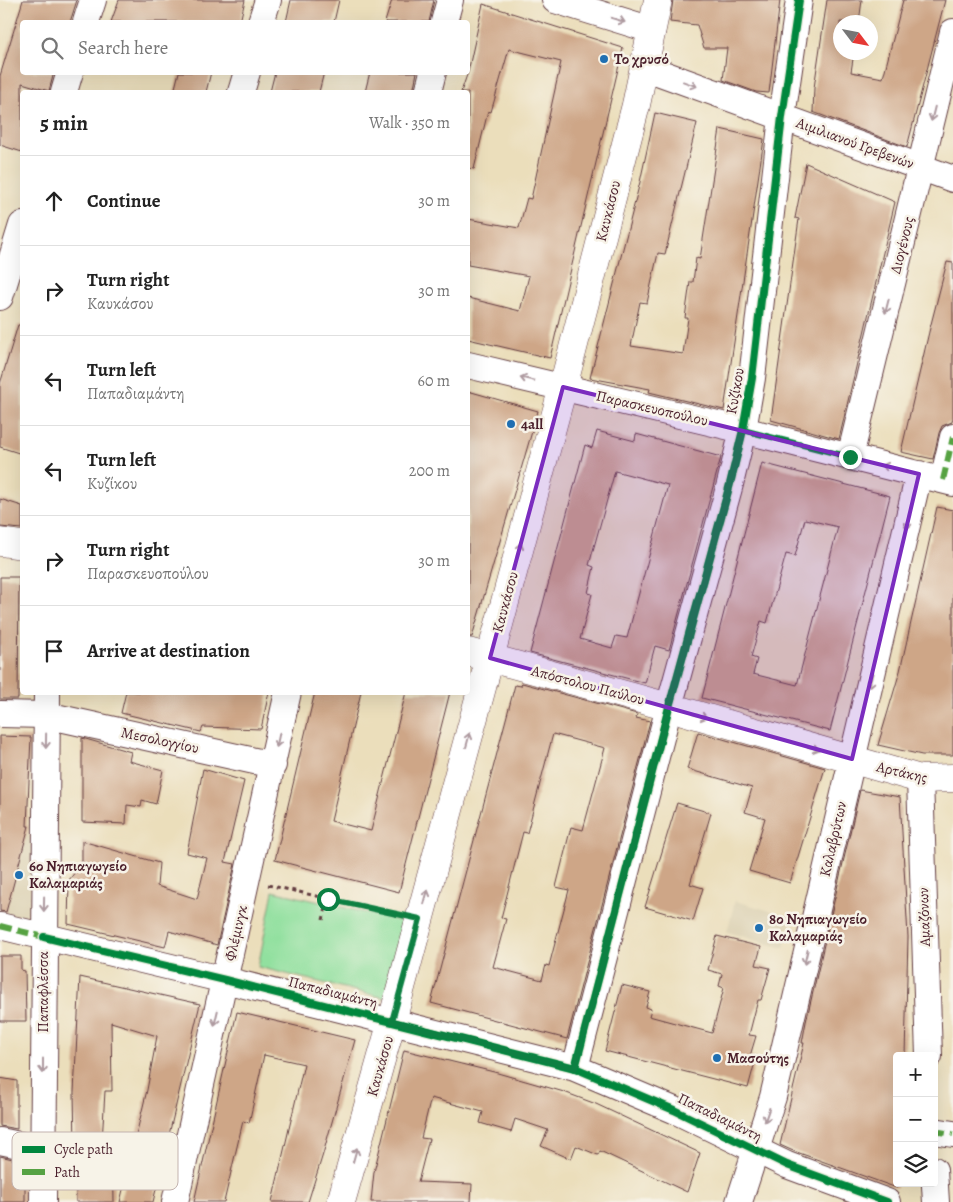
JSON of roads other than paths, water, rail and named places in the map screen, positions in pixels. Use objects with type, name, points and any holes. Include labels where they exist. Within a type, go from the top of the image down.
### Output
[{"type":"main road","name":"Καυκάσου","points":[[341,1202],[420,919],[479,655],[563,387],[644,67],[658,0]]},
{"type":"main road","points":[[0,542],[20,545]]},
{"type":"main road","name":"Απόστολου Παύλου","points":[[479,655],[852,759]]},
{"type":"main road","name":"Αρτάκης","points":[[852,759],[920,779],[953,778]]},
{"type":"street","points":[[87,20],[93,0]]},
{"type":"street","points":[[262,20],[268,0]]},
{"type":"street","points":[[445,20],[450,0]]},
{"type":"street","points":[[555,0],[652,30]]},
{"type":"street","name":"Κυζίκου","points":[[575,1068],[743,430],[752,378],[782,118],[799,0]]},
{"type":"street","name":"Διογένους","points":[[850,457],[953,32]]},
{"type":"street","name":"Αιμιλιανού Γρεβενών","points":[[644,67],[953,179]]},
{"type":"street","points":[[65,90],[69,75]]},
{"type":"street","points":[[242,90],[246,75]]},
{"type":"street","points":[[428,90],[432,75]]},
{"type":"street","points":[[0,297],[20,231]]},
{"type":"street","name":"Παρασκευοπούλου","points":[[470,365],[743,430],[938,479]]},
{"type":"street","name":"Καλαβρύτων","points":[[738,1202],[773,1097],[852,759],[953,436]]},
{"type":"street","name":"Φλέμινγκ","points":[[178,1189],[287,695]]},
{"type":"street","name":"Μεσολογγίου","points":[[0,714],[46,704],[273,766]]},
{"type":"street","name":"Παπαφλέσσα","points":[[42,1132],[46,704]]},
{"type":"street","name":"Αμαζόνων","points":[[920,779],[929,1052]]},
{"type":"street","name":"Παπαδιαμάντη","points":[[0,926],[392,1021],[575,1068],[674,1110],[787,1165],[887,1202]]},
{"type":"street","points":[[938,1132],[953,1134]]},
{"type":"street","points":[[928,1202],[936,1202],[935,1187]]},
{"type":"place","name":"Το χρυσό","points":[[604,59]]},
{"type":"place","name":"4all","points":[[511,424]]},
{"type":"place","name":"6ο Νηπιαγωγείο Καλαμαριάς","points":[[19,875]]},
{"type":"place","name":"8ο Νηπιαγωγείο Καλαμαριάς","points":[[759,928]]},
{"type":"place","name":"Μασούτης","points":[[717,1058]]}]
